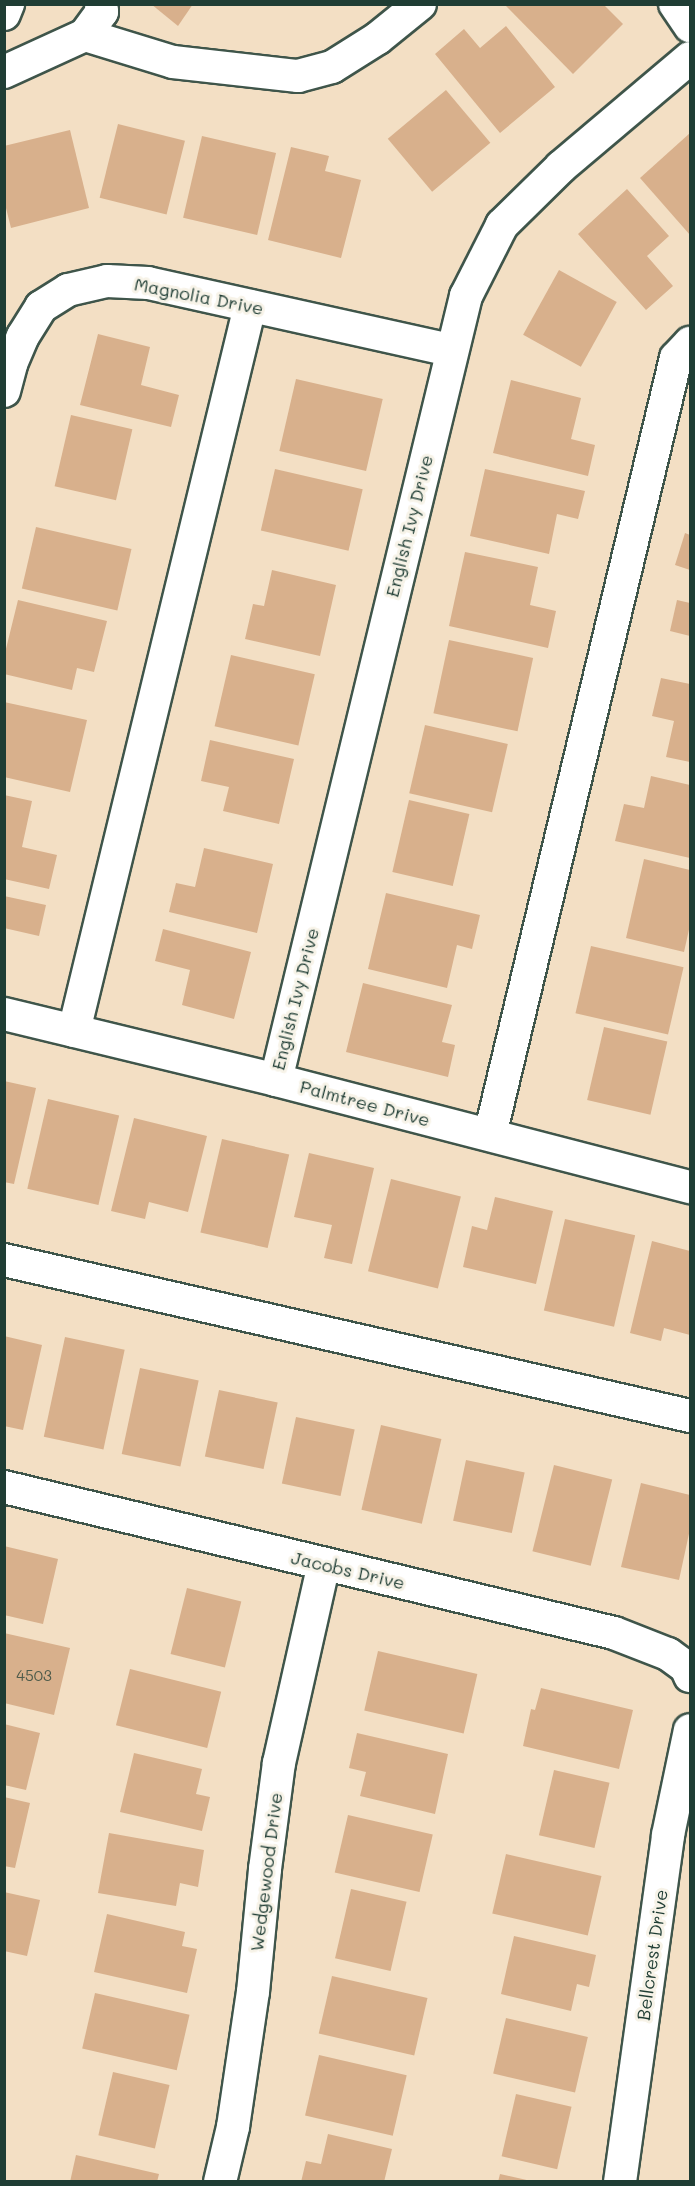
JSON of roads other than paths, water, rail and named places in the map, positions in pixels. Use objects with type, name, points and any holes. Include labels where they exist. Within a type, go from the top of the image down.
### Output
[{"type":"street","points":[[4,14],[8,4]]},
{"type":"street","points":[[4,72],[85,35],[102,12],[101,4]]},
{"type":"street","points":[[85,35],[173,62],[298,76],[332,67],[378,38],[420,4]]},
{"type":"street","points":[[675,4],[690,26]]},
{"type":"street","name":"English Ivy Drive","points":[[276,1080],[451,350],[466,296],[502,225],[561,167],[690,58]]},
{"type":"street","name":"Magnolia Drive","points":[[4,391],[11,364],[41,307],[68,291],[107,281],[148,283],[451,350]]},
{"type":"street","points":[[74,1031],[250,306]]},
{"type":"street","points":[[490,1135],[676,358],[690,343]]},
{"type":"street","name":"Palmtree Drive","points":[[4,1014],[276,1080],[690,1187]]},
{"type":"street","points":[[4,1260],[690,1416]]},
{"type":"street","name":"Jacobs Drive","points":[[4,1487],[614,1633],[651,1646],[688,1671]]},
{"type":"street","name":"Wedgewood Drive","points":[[220,2181],[232,2127],[253,1992],[265,1869],[279,1763],[324,1564]]},
{"type":"street","name":"Bellcrest Drive","points":[[620,2181],[668,1835],[690,1730]]}]
